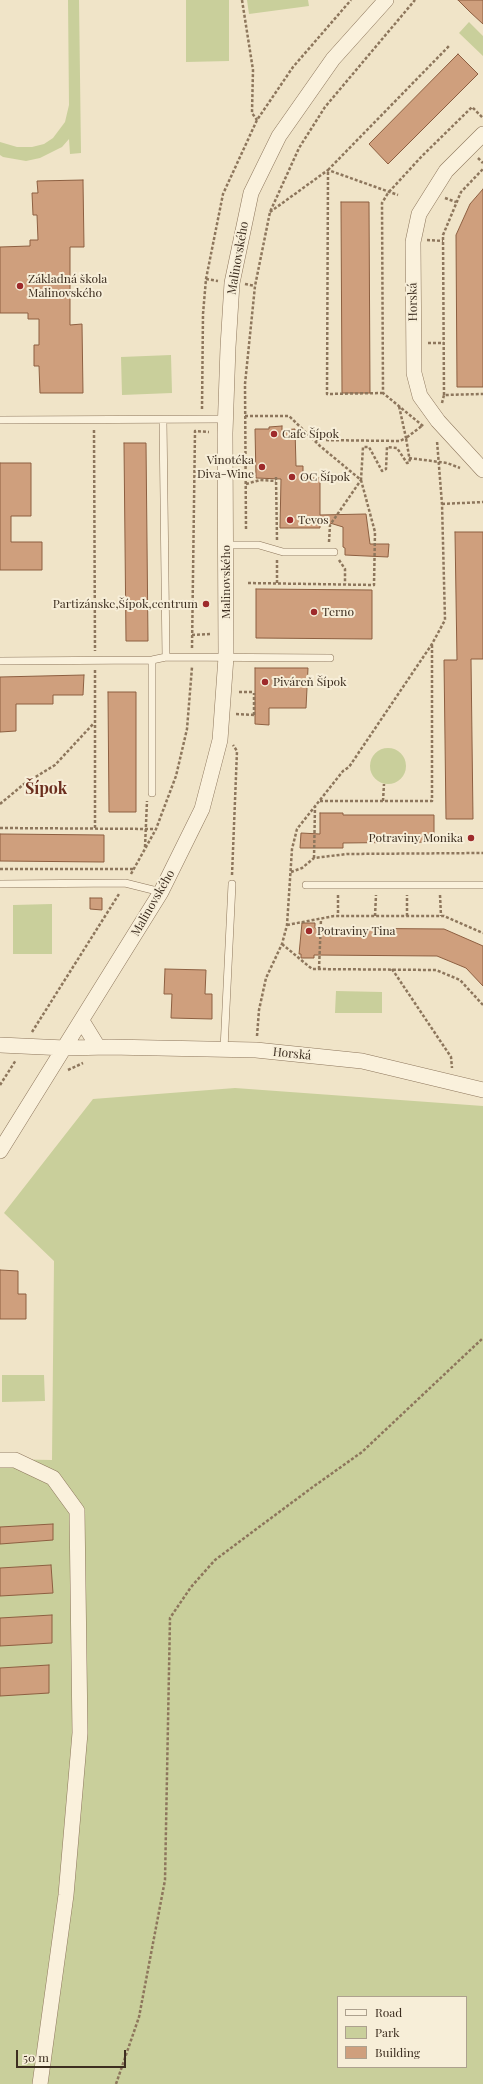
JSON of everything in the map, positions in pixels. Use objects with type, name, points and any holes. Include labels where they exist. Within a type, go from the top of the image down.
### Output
[{"type":"street","name":"Malinovského","points":[[0,1151],[82,1021],[160,892],[202,809],[220,740],[226,657],[225,419],[232,283],[251,193],[279,136],[333,59],[386,0]]},
{"type":"street","name":"Horská","points":[[483,134],[446,171],[419,214],[413,242],[414,373],[420,396],[436,411],[483,470]]},
{"type":"street","points":[[82,1021],[98,1047]]},
{"type":"street","name":"Horská","points":[[0,1045],[65,1048],[98,1047],[256,1050],[362,1061],[483,1090]]},
{"type":"street","points":[[0,1460],[14,1460],[53,1478],[77,1511],[80,1733],[66,1895],[40,2084]]},
{"type":"lane","points":[[0,420],[94,421],[225,419]]},
{"type":"lane","points":[[163,420],[166,657]]},
{"type":"lane","points":[[226,545],[259,545],[283,552],[331,552]]},
{"type":"lane","points":[[0,661],[152,660],[166,657],[330,658]]},
{"type":"lane","points":[[152,660],[152,793]]},
{"type":"lane","points":[[0,884],[125,884],[160,892]]},
{"type":"lane","points":[[224,1049],[232,884]]},
{"type":"lane","points":[[306,885],[483,885]]},
{"type":"path","points":[[242,0],[253,70],[252,113],[257,120]]},
{"type":"path","points":[[246,529],[245,384],[255,286],[270,212],[299,148],[325,107],[414,0]]},
{"type":"path","points":[[270,212],[328,170],[450,45]]},
{"type":"path","points":[[479,159],[483,163]]},
{"type":"path","points":[[315,440],[400,441],[423,426],[436,411],[444,395],[443,234],[460,192],[483,169]]},
{"type":"path","points":[[328,170],[398,195]]},
{"type":"path","points":[[328,170],[327,394],[383,394]]},
{"type":"path","points":[[448,200],[456,202]]},
{"type":"path","points":[[434,241],[443,241]]},
{"type":"path","points":[[436,343],[444,343]]},
{"type":"path","points":[[444,395],[483,394]]},
{"type":"path","points":[[363,447],[369,447],[382,471],[386,470],[387,447],[397,448],[407,463],[410,462],[399,406]]},
{"type":"path","points":[[245,416],[289,416],[361,480]]},
{"type":"path","points":[[94,421],[95,829]]},
{"type":"path","points":[[423,426],[427,429]]},
{"type":"path","points":[[29,1037],[134,869],[156,829],[176,776],[187,729],[192,657],[195,431],[209,432]]},
{"type":"path","points":[[257,1039],[258,1010],[266,978],[282,944],[287,925],[292,849],[297,829],[343,770],[349,767],[432,644],[445,620],[442,504],[437,436]]},
{"type":"path","points":[[248,583],[374,585],[375,532],[361,480],[363,441]]},
{"type":"path","points":[[410,458],[438,463],[447,463],[463,469]]},
{"type":"path","points":[[276,477],[277,512]]},
{"type":"path","points":[[246,484],[260,480],[276,481]]},
{"type":"path","points":[[345,584],[345,569],[331,552],[330,525],[361,480]]},
{"type":"path","points":[[276,500],[280,501]]},
{"type":"path","points":[[442,504],[483,502]]},
{"type":"path","points":[[192,634],[211,634]]},
{"type":"path","points":[[320,801],[432,801],[432,644]]},
{"type":"path","points":[[236,714],[254,715],[254,692],[239,692]]},
{"type":"path","points":[[0,804],[24,784],[55,765],[95,722]]},
{"type":"path","points":[[232,884],[237,751],[233,744]]},
{"type":"path","points":[[383,801],[384,784]]},
{"type":"path","points":[[145,848],[146,802],[152,793]]},
{"type":"path","points":[[314,858],[315,806]]},
{"type":"path","points":[[0,828],[156,829]]},
{"type":"path","points":[[291,872],[302,868],[314,858],[347,854],[483,853]]},
{"type":"path","points":[[0,870],[134,869]]},
{"type":"path","points":[[338,905],[338,916]]},
{"type":"path","points":[[376,905],[376,916]]},
{"type":"path","points":[[407,905],[407,916]]},
{"type":"path","points":[[440,905],[440,916]]},
{"type":"path","points":[[287,925],[338,916],[440,916],[483,933]]},
{"type":"path","points":[[319,969],[321,919]]},
{"type":"path","points":[[282,944],[312,970],[436,970],[460,980],[483,1005]]},
{"type":"path","points":[[392,969],[451,1057],[452,1069]]},
{"type":"path","points":[[0,1085],[19,1055]]},
{"type":"path","points":[[62,1073],[86,1061]]},
{"type":"path","points":[[116,2084],[139,2017],[165,1880],[170,1618],[191,1587],[215,1560],[362,1452],[483,1338]]},
{"type":"green space","points":[[68,0],[79,0],[81,153],[70,154],[69,139],[62,147],[40,158],[26,161],[3,157],[0,155],[0,142],[17,147],[32,147],[44,144],[53,138],[65,122],[69,105]]},
{"type":"green space","points":[[186,0],[229,0],[229,61],[186,62]]},
{"type":"green space","points":[[247,0],[308,0],[309,6],[249,14]]},
{"type":"green space","points":[[469,22],[483,36],[483,56],[459,33]]},
{"type":"green space","points":[[171,355],[172,393],[122,395],[121,357]]},
{"type":"green space","points":[[388,748],[401,753],[406,766],[401,779],[388,784],[375,779],[370,766],[375,753]]},
{"type":"green space","points":[[52,904],[52,954],[13,954],[13,905]]},
{"type":"green space","points":[[336,991],[382,992],[382,1013],[335,1013]]},
{"type":"green space","points":[[235,1088],[483,1106],[483,2084],[0,2084],[0,1459],[52,1460],[54,1261],[4,1213],[93,1099]]},
{"type":"green space","points":[[2,1375],[44,1375],[45,1401],[2,1402]]},
{"type":"building","points":[[458,0],[483,0],[483,24],[470,12]]},
{"type":"building","points":[[458,54],[478,74],[388,164],[369,144]]},
{"type":"building","points":[[83,180],[84,247],[70,247],[70,325],[82,324],[83,393],[40,393],[39,366],[34,366],[34,345],[39,345],[39,319],[28,319],[28,313],[0,313],[0,247],[30,246],[30,240],[38,240],[37,215],[33,215],[32,193],[38,193],[37,181]]},
{"type":"building","points":[[483,189],[483,387],[457,387],[456,235],[470,204]]},
{"type":"building","points":[[341,202],[369,202],[370,393],[342,393]]},
{"type":"building","name":"OC Šípok","points":[[282,426],[282,430],[295,429],[296,466],[303,466],[303,478],[320,478],[320,515],[366,514],[370,544],[389,544],[388,557],[345,555],[345,548],[343,547],[343,527],[320,520],[320,528],[280,528],[281,479],[256,478],[255,429],[269,429],[269,427]]},
{"type":"building","points":[[124,443],[146,443],[148,641],[126,641]]},
{"type":"building","points":[[0,463],[31,463],[31,516],[11,516],[11,542],[42,542],[42,570],[0,570]]},
{"type":"building","points":[[455,532],[483,532],[483,659],[471,659],[473,819],[446,819],[444,660],[457,660]]},
{"type":"building","name":"Terno","points":[[256,589],[372,590],[372,639],[256,638]]},
{"type":"building","points":[[255,668],[308,668],[306,708],[269,708],[269,725],[255,724]]},
{"type":"building","points":[[84,675],[83,695],[53,695],[53,704],[16,704],[16,731],[0,732],[0,677]]},
{"type":"building","points":[[108,692],[136,692],[136,812],[109,812]]},
{"type":"building","points":[[320,813],[343,813],[343,815],[434,815],[434,842],[343,843],[343,848],[300,848],[301,833],[320,834]]},
{"type":"building","points":[[0,834],[104,835],[104,862],[0,861]]},
{"type":"building","points":[[90,898],[102,898],[102,910],[90,909]]},
{"type":"building","points":[[302,923],[315,923],[315,928],[444,929],[483,946],[483,986],[466,968],[437,956],[314,955],[314,958],[301,958],[301,954],[299,954]]},
{"type":"building","points":[[165,969],[206,970],[205,994],[212,994],[212,1019],[171,1018],[172,994],[164,994]]},
{"type":"building","points":[[0,1270],[18,1271],[18,1294],[26,1294],[26,1319],[0,1319]]},
{"type":"building","points":[[53,1524],[53,1540],[0,1544],[0,1527]]},
{"type":"building","points":[[51,1565],[53,1593],[0,1596],[0,1568]]},
{"type":"building","points":[[52,1615],[52,1643],[0,1646],[0,1618]]},
{"type":"building","points":[[49,1665],[49,1693],[0,1696],[0,1668]]},
{"type":"place","name":"Základná škola Malinovského","points":[[20,286]]},
{"type":"place","name":"Cafe Šípok","points":[[274,434]]},
{"type":"place","name":"Vinotéka Diva-Wine","points":[[262,467]]},
{"type":"place","name":"OC Šípok","points":[[292,477]]},
{"type":"place","name":"Tevos","points":[[290,520]]},
{"type":"place","name":"Partizánske,Šípok,centrum","points":[[206,604]]},
{"type":"place","name":"Terno","points":[[314,612]]},
{"type":"place","name":"Piváreň Šípok","points":[[265,682]]},
{"type":"place","name":"Potraviny Monika","points":[[471,838]]},
{"type":"place","name":"Potraviny Tina","points":[[309,931]]},
{"type":"district","name":"Šípok","points":[[46,789]]}]
